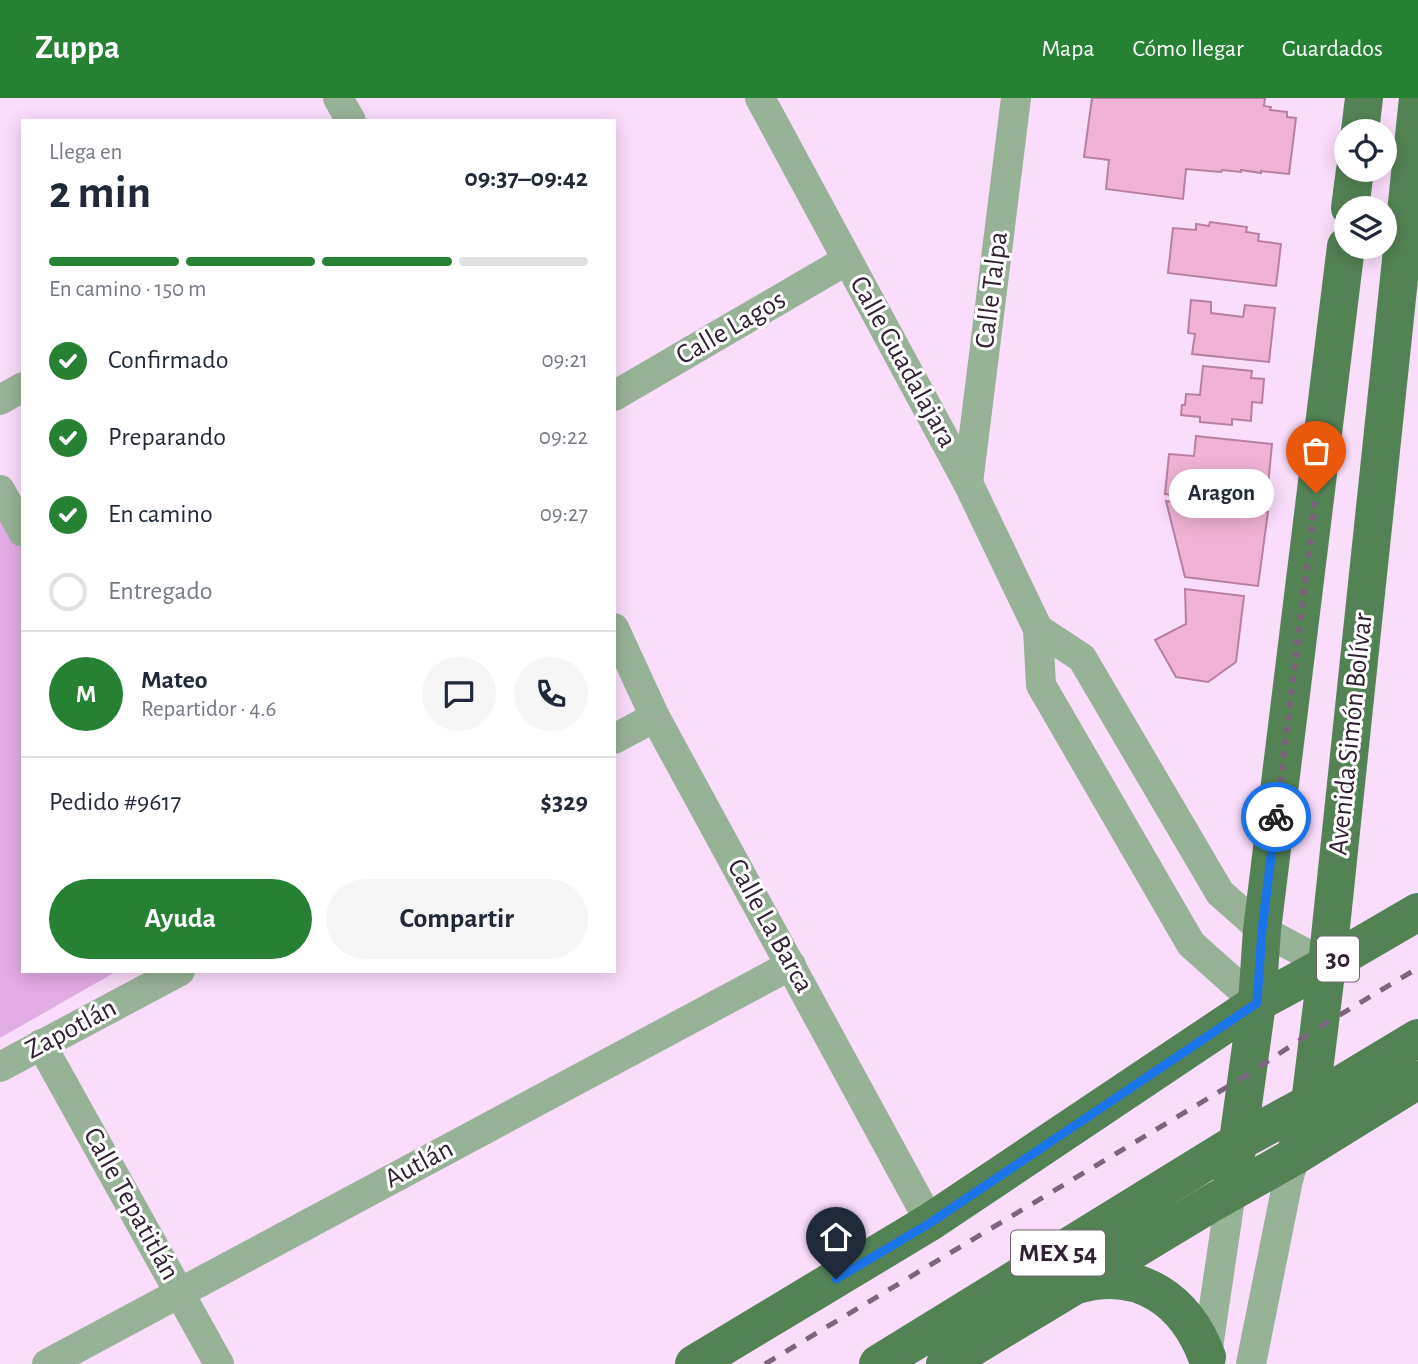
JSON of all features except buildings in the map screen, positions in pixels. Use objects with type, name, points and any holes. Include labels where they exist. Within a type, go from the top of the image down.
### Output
[{"type":"main road","points":[[1361,119],[1364,98]]},
{"type":"main road","name":"Avenida Simón Bolívar","points":[[1295,1156],[1310,1103],[1327,965],[1418,98]]},
{"type":"main road","points":[[1231,1192],[1257,1003],[1262,930],[1344,259]]},
{"type":"main road","name":"30","points":[[1257,1003],[1418,912]]},
{"type":"main road","points":[[694,1364],[930,1223],[1257,1003]]},
{"type":"main road","points":[[1238,1142],[1310,1103],[1418,1038]]},
{"type":"main road","points":[[1295,1156],[1418,1080]]},
{"type":"main road","name":"MEX 54","points":[[878,1364],[1238,1142]]},
{"type":"main road","name":"MEX 54","points":[[945,1364],[1295,1156]]},
{"type":"main road","points":[[1074,1285],[1092,1281],[1128,1281],[1161,1294],[1190,1321],[1200,1338],[1206,1360]]},
{"type":"street","points":[[338,98],[350,119]]},
{"type":"street","name":"Calle Guadalajara","points":[[760,98],[968,482],[1038,629],[1041,685],[1191,944],[1257,1003]]},
{"type":"street","name":"Calle Talpa","points":[[968,482],[1016,98]]},
{"type":"street","name":"Calle Lagos","points":[[616,395],[847,260]]},
{"type":"street","points":[[0,400],[21,388]]},
{"type":"street","points":[[0,490],[21,529]]},
{"type":"street","points":[[1038,629],[1083,658],[1220,894],[1262,930],[1327,965]]},
{"type":"street","name":"Calle La Barca","points":[[616,632],[655,717],[930,1223]]},
{"type":"street","points":[[616,738],[655,717]]},
{"type":"street","name":"Autlán","points":[[47,1364],[791,965]]},
{"type":"street","name":"Zapotlán","points":[[0,1066],[176,973]]},
{"type":"street","name":"Calle Tepatitlán","points":[[41,1044],[219,1364]]},
{"type":"street","name":"Avenida Simón Bolívar","points":[[1251,1364],[1295,1156]]},
{"type":"street","points":[[1206,1360],[1231,1192]]},
{"type":"shaded area","points":[[0,507],[21,546],[21,973],[114,973],[0,1038]]},
{"type":"railway","points":[[765,1364],[1247,1075],[1318,1028],[1418,968]]},
{"type":"way so far","points":[[1276,817],[1316,493]]},
{"type":"place","name":"Aragon","points":[[1316,493]]},
{"type":"route","points":[[836,1279],[930,1223],[1257,1003],[1262,930],[1276,817]]}]
